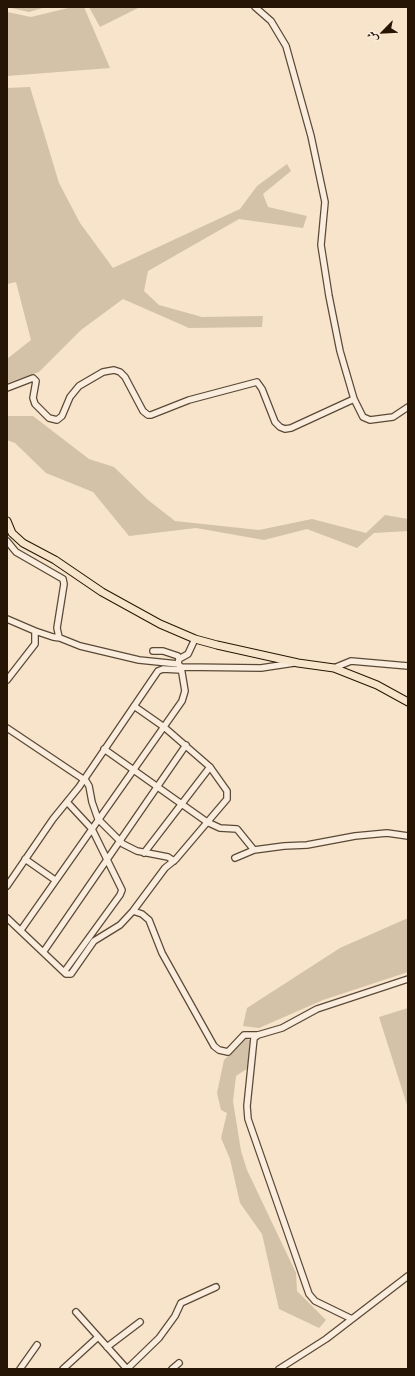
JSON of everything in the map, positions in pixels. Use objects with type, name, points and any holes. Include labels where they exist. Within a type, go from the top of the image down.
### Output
[{"type":"main road","points":[[7,521],[12,534],[18,539],[69,568],[102,592],[160,624],[195,639],[298,663],[334,668],[377,685],[408,702]]},
{"type":"street","points":[[255,7],[271,21],[282,37],[310,136],[325,202],[321,245],[329,296],[340,352],[354,399],[363,417],[370,420],[393,416],[408,407]]},
{"type":"street","points":[[7,388],[33,378],[36,381],[33,398],[35,404],[49,418],[57,420],[62,416],[70,397],[79,386],[103,372],[114,370],[120,372],[125,377],[143,412],[148,415],[189,400],[257,382],[262,388],[275,422],[280,427],[285,429],[291,428],[354,399]]},
{"type":"street","points":[[12,545],[18,539]]},
{"type":"street","points":[[7,541],[12,545],[16,552],[52,572],[63,580],[57,628],[59,637]]},
{"type":"street","points":[[7,619],[53,638],[59,637],[80,646],[126,657],[180,665],[261,668],[298,663]]},
{"type":"street","points":[[7,680],[35,644],[35,631]]},
{"type":"street","points":[[7,886],[158,671],[180,665],[188,654],[195,639]]},
{"type":"street","points":[[21,930],[164,727],[184,696],[178,656],[163,651],[153,651]]},
{"type":"street","points":[[334,668],[351,661],[408,666]]},
{"type":"street","points":[[7,918],[44,951],[64,972],[67,974],[73,972],[94,941],[118,926],[133,911],[162,871],[174,861],[228,797],[228,793],[223,783],[210,767],[164,727],[134,706]]},
{"type":"street","points":[[7,728],[83,779],[89,786],[92,802],[98,819],[119,840],[130,848],[144,853],[168,857],[174,861]]},
{"type":"street","points":[[44,951],[119,840],[186,745]]},
{"type":"street","points":[[104,749],[207,822],[220,828],[237,829],[254,850]]},
{"type":"street","points":[[144,853],[210,767]]},
{"type":"street","points":[[64,972],[121,893],[122,887],[92,829],[67,802]]},
{"type":"street","points":[[235,858],[254,850],[307,845],[355,836],[381,833],[408,836]]},
{"type":"street","points":[[25,859],[56,880]]},
{"type":"street","points":[[133,911],[142,914],[149,920],[162,953],[214,1046],[219,1050],[228,1052],[244,1035],[257,1035],[282,1028],[317,1009],[408,979]]},
{"type":"street","points":[[257,1035],[254,1038],[247,1106],[252,1130],[310,1296],[315,1301],[352,1319]]},
{"type":"street","points":[[279,1369],[352,1319],[408,1276]]},
{"type":"street","points":[[76,1312],[127,1369],[160,1338],[175,1316],[181,1303],[216,1287]]},
{"type":"street","points":[[107,1347],[140,1322]]},
{"type":"street","points":[[63,1369],[98,1337]]},
{"type":"street","points":[[20,1369],[38,1345]]},
{"type":"street","points":[[172,1369],[179,1363]]},
{"type":"shaded area","points":[[7,7],[46,7],[29,12]]},
{"type":"shaded area","points":[[72,7],[84,7],[110,68],[7,76],[7,12],[31,17]]},
{"type":"shaded area","points":[[89,7],[140,7],[100,27]]},
{"type":"shaded area","points":[[30,87],[59,183],[80,223],[113,268],[240,209],[257,186],[287,164],[291,171],[263,194],[268,207],[307,216],[303,228],[239,219],[148,271],[144,291],[159,305],[202,317],[263,316],[262,327],[189,328],[123,299],[81,330],[39,372],[7,383],[7,359],[31,340],[16,282],[7,284],[7,88]]},
{"type":"shaded area","points":[[7,416],[33,416],[89,459],[114,467],[148,500],[175,521],[259,530],[312,519],[366,533],[385,515],[408,519],[408,531],[374,533],[357,548],[307,529],[264,540],[196,528],[129,536],[93,492],[46,473],[15,443],[7,440]]},
{"type":"shaded area","points":[[408,918],[408,972],[323,1000],[259,1028],[243,1026],[247,1008],[340,948]]},
{"type":"shaded area","points":[[408,1008],[408,1108],[379,1017]]},
{"type":"shaded area","points":[[246,1038],[251,1041],[248,1068],[236,1076],[233,1101],[241,1151],[247,1170],[296,1273],[297,1291],[326,1320],[319,1328],[279,1309],[262,1234],[240,1203],[230,1159],[221,1138],[227,1113],[221,1110],[217,1093],[224,1060]]}]
